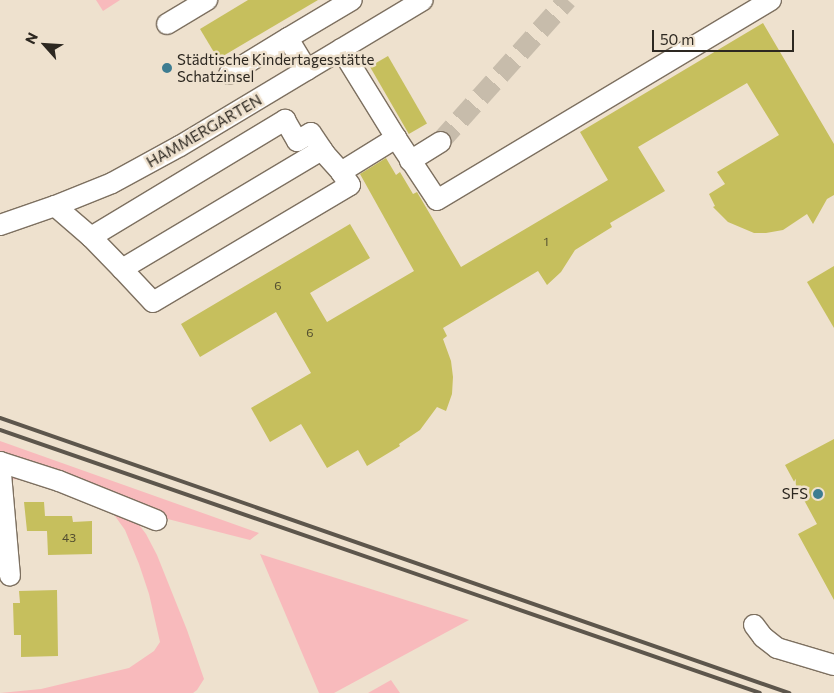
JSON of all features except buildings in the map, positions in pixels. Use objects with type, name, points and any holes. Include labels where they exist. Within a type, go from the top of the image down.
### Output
[{"type":"street","points":[[167,24],[207,0]]},
{"type":"street","points":[[229,74],[352,0]]},
{"type":"street","points":[[341,49],[410,161],[437,200],[770,0]]},
{"type":"street","name":"HAMMERGARTEN","points":[[0,225],[55,206],[112,183],[180,146],[307,70],[415,2]]},
{"type":"street","points":[[288,38],[307,70]]},
{"type":"street","points":[[55,206],[91,237],[153,302],[350,185],[322,150],[312,133],[297,141],[285,120],[91,237]]},
{"type":"street","points":[[341,172],[396,138]]},
{"type":"street","points":[[410,161],[440,142]]},
{"type":"street","points":[[122,269],[322,150]]},
{"type":"street","points":[[10,576],[0,462],[59,480],[156,520]]},
{"type":"street","points":[[754,625],[763,637],[777,648],[834,665]]},
{"type":"shaded area","points":[[96,0],[120,0],[103,11]]},
{"type":"shaded area","points":[[0,441],[259,533],[250,540],[152,515],[134,518],[146,534],[157,555],[187,630],[204,679],[197,690],[193,693],[0,693],[41,689],[129,668],[154,651],[160,642],[149,594],[139,564],[125,530],[110,509],[47,488],[48,485],[32,481],[0,478]]},
{"type":"shaded area","points":[[260,554],[469,620],[334,693],[319,693]]},
{"type":"shaded area","points":[[391,680],[400,693],[368,693]]},
{"type":"tunnel","points":[[440,142],[567,0]]},
{"type":"railway","points":[[0,418],[789,693]]},
{"type":"railway","points":[[0,430],[760,693]]},
{"type":"place","name":"Städtische Kindertagesstätte Schatzinsel","points":[[167,68]]},
{"type":"place","name":"SFS","points":[[818,494]]}]
